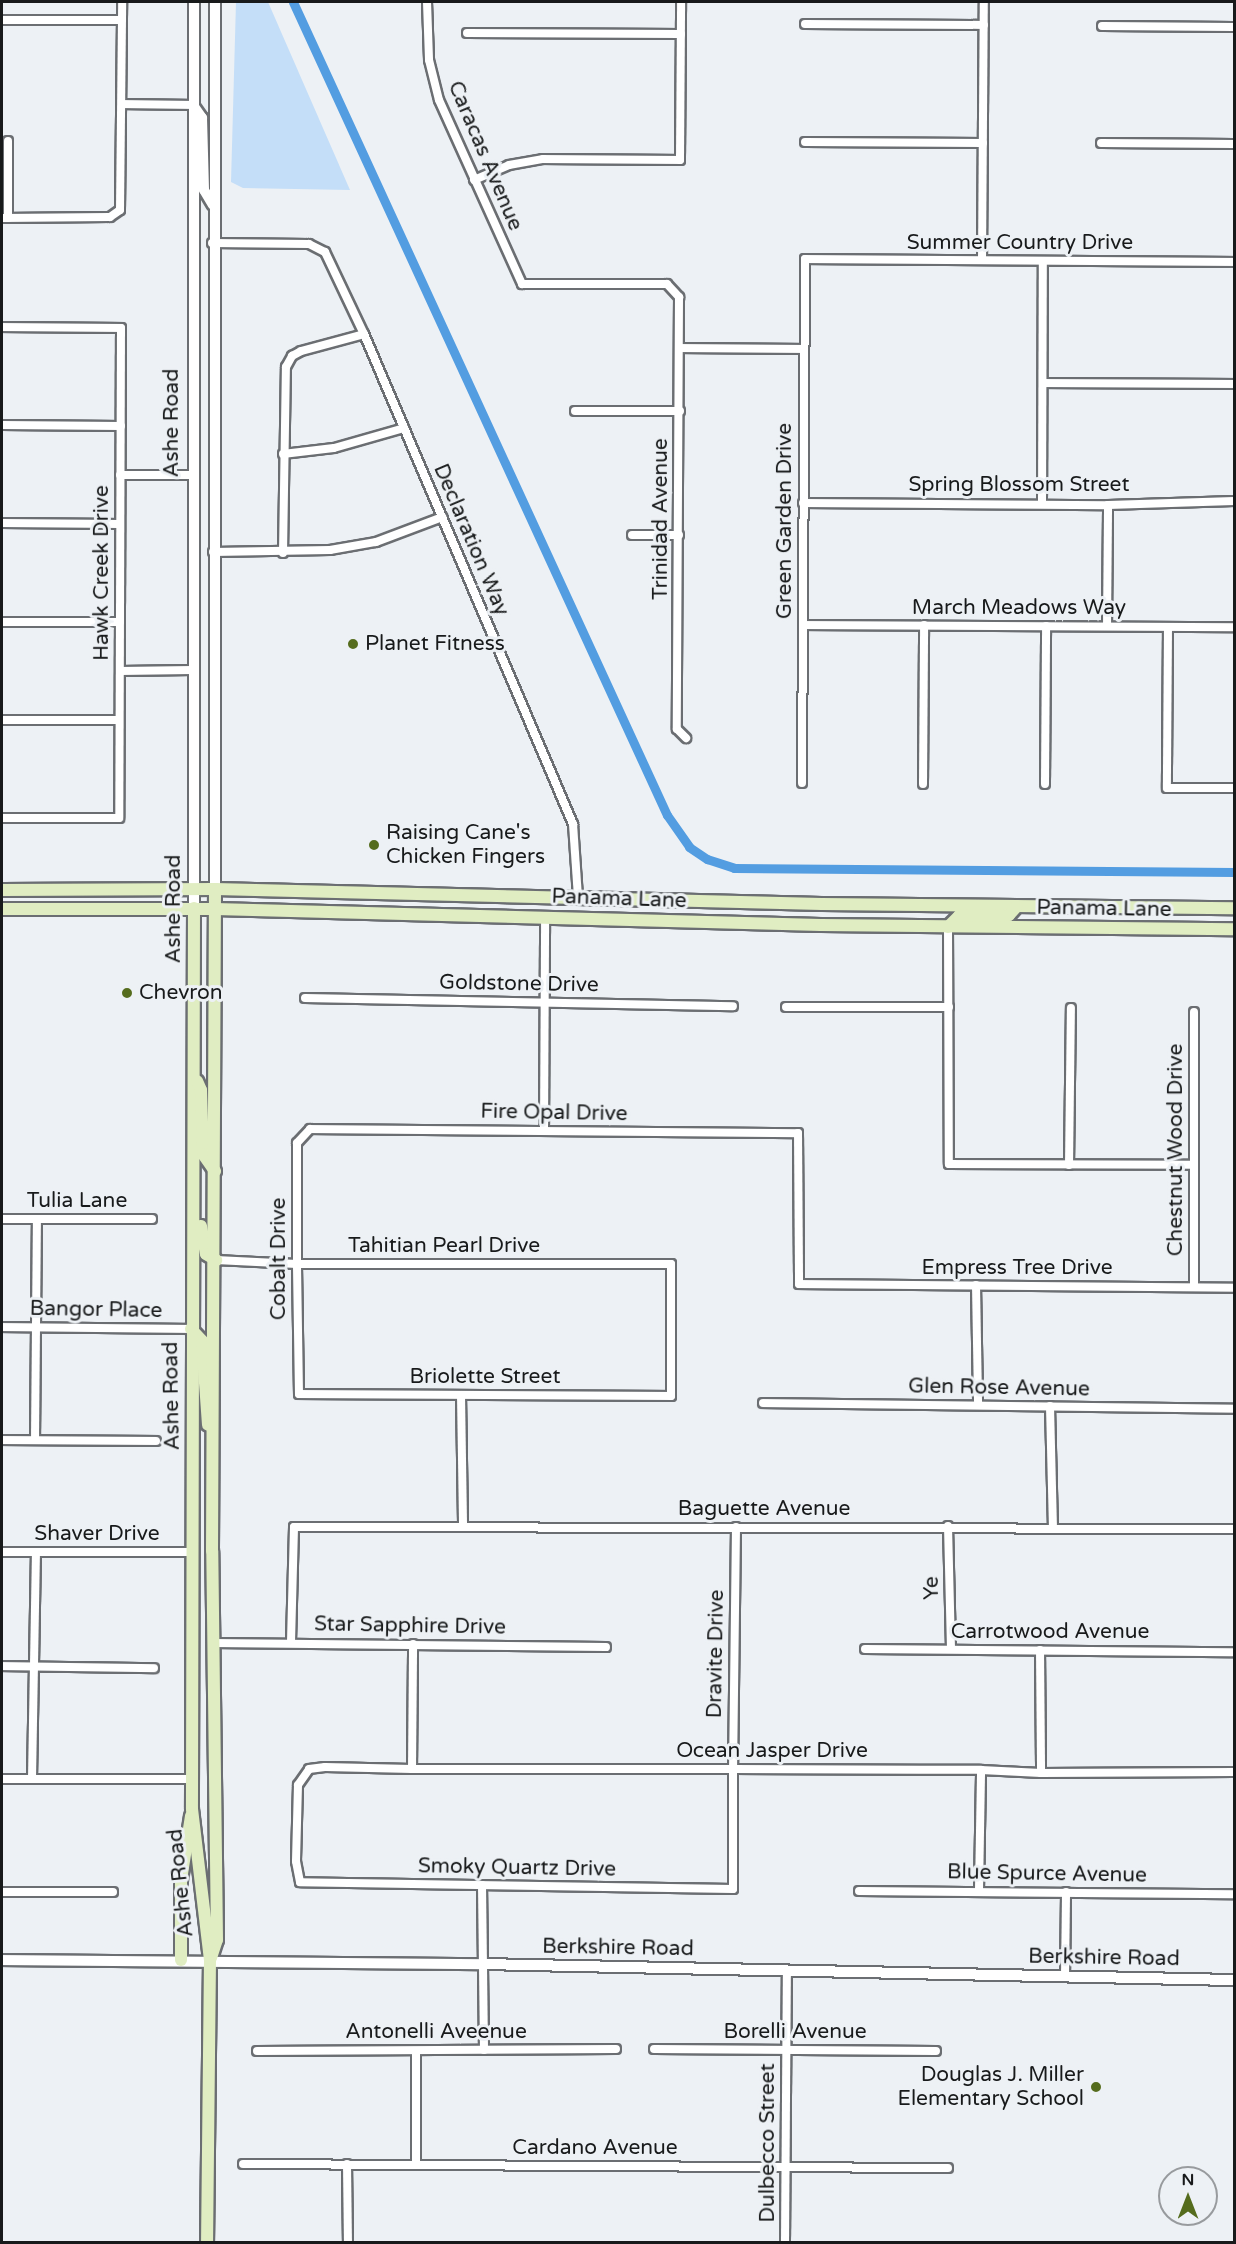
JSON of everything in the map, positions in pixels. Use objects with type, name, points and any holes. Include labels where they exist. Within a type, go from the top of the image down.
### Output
[{"type":"main road","name":"Panama Lane","points":[[2,890],[215,889],[578,898],[1234,908]]},
{"type":"main road","name":"Ashe Road","points":[[210,1960],[217,1940],[213,1644],[216,1260],[215,889]]},
{"type":"main road","points":[[544,916],[578,898]]},
{"type":"main road","points":[[948,927],[959,916],[1009,915],[1017,906]]},
{"type":"main road","name":"Panama Lane","points":[[2,909],[194,908],[948,927],[1234,929]]},
{"type":"main road","name":"Ashe Road","points":[[194,908],[191,1329],[192,1809],[210,1960],[207,2242]]},
{"type":"main road","points":[[193,1077],[201,1090],[203,1154],[215,1171]]},
{"type":"main road","points":[[193,1170],[200,1186],[202,1246],[206,1254],[216,1260]]},
{"type":"main road","points":[[191,1329],[202,1341],[206,1414],[213,1440]]},
{"type":"main road","points":[[181,1960],[181,1880],[192,1809]]},
{"type":"street","points":[[8,141],[5,218],[111,217],[120,210],[122,2]]},
{"type":"street","name":"Ashe Road","points":[[194,2],[191,475],[194,908]]},
{"type":"street","name":"Ashe Road","points":[[214,2],[212,243],[215,889]]},
{"type":"street","name":"Caracas Avenue","points":[[427,2],[433,82],[474,180],[522,285],[667,284],[679,297]]},
{"type":"street","points":[[474,180],[509,165],[543,159],[680,160],[681,2]]},
{"type":"street","points":[[982,260],[984,2]]},
{"type":"street","points":[[2,20],[122,20]]},
{"type":"street","points":[[805,24],[984,25]]},
{"type":"street","points":[[1102,26],[1234,27]]},
{"type":"street","points":[[467,33],[681,34]]},
{"type":"street","points":[[122,104],[194,105],[202,118],[204,190],[213,206]]},
{"type":"street","points":[[805,142],[983,143]]},
{"type":"street","points":[[1101,143],[1234,144]]},
{"type":"street","name":"Declaration Way","points":[[212,243],[309,244],[325,252],[364,334],[573,824],[578,898]]},
{"type":"street","name":"Summer Country Drive","points":[[805,259],[1234,262]]},
{"type":"street","name":"Green Garden Drive","points":[[802,783],[805,259]]},
{"type":"street","points":[[1042,504],[1043,261]]},
{"type":"street","name":"Trinidad Avenue","points":[[679,297],[677,729],[686,738]]},
{"type":"street","name":"Hawk Creek Drive","points":[[2,327],[121,328],[119,818],[2,818]]},
{"type":"street","points":[[284,553],[283,454],[286,367],[292,356],[364,334]]},
{"type":"street","points":[[680,348],[804,349]]},
{"type":"street","points":[[1043,382],[1234,384]]},
{"type":"street","points":[[575,411],[680,411]]},
{"type":"street","points":[[2,425],[121,426]]},
{"type":"street","points":[[283,454],[334,448],[404,428]]},
{"type":"street","points":[[120,475],[191,475]]},
{"type":"street","name":"Spring Blossom Street","points":[[804,503],[1108,505],[1234,501]]},
{"type":"street","points":[[1107,626],[1108,505]]},
{"type":"street","points":[[213,552],[284,553],[376,542],[442,517]]},
{"type":"street","points":[[2,524],[120,524]]},
{"type":"street","points":[[632,535],[679,535]]},
{"type":"street","points":[[2,622],[120,622]]},
{"type":"street","name":"March Meadows Way","points":[[803,625],[1234,627]]},
{"type":"street","points":[[923,784],[924,625]]},
{"type":"street","points":[[1045,784],[1046,626]]},
{"type":"street","points":[[1168,627],[1167,788],[1234,788]]},
{"type":"street","points":[[120,671],[192,670]]},
{"type":"street","points":[[2,720],[119,720]]},
{"type":"street","points":[[544,916],[544,1131]]},
{"type":"street","points":[[948,927],[950,1164],[1194,1166]]},
{"type":"street","name":"Goldstone Drive","points":[[305,998],[544,1004],[711,1003],[733,1006]]},
{"type":"street","points":[[786,1007],[949,1007]]},
{"type":"street","points":[[1069,1165],[1071,1008]]},
{"type":"street","name":"Chestnut Wood Drive","points":[[1194,1012],[1194,1287]]},
{"type":"street","name":"Fire Opal Drive","points":[[310,1129],[798,1133],[799,1284]]},
{"type":"street","name":"Cobalt Drive","points":[[299,1394],[297,1143],[310,1129]]},
{"type":"street","name":"Tulia Lane","points":[[2,1219],[152,1219]]},
{"type":"street","points":[[35,1440],[36,1219]]},
{"type":"street","name":"Tahitian Pearl Drive","points":[[216,1260],[297,1264],[671,1264],[670,1396]]},
{"type":"street","name":"Empress Tree Drive","points":[[799,1284],[1234,1288]]},
{"type":"street","points":[[976,1285],[978,1406]]},
{"type":"street","name":"Bangor Place","points":[[2,1327],[191,1329]]},
{"type":"street","name":"Briolette Street","points":[[299,1394],[670,1396]]},
{"type":"street","points":[[461,1395],[463,1525]]},
{"type":"street","name":"Glen Rose Avenue","points":[[763,1403],[1234,1409]]},
{"type":"street","points":[[1050,1406],[1053,1527]]},
{"type":"street","points":[[2,1440],[156,1441]]},
{"type":"street","name":"Baguette Avenue","points":[[291,1642],[294,1527],[948,1526],[1234,1529]]},
{"type":"street","name":"Ye","points":[[948,1526],[951,1649]]},
{"type":"street","name":"Dravite Drive","points":[[733,1889],[736,1527]]},
{"type":"street","name":"Shaver Drive","points":[[2,1552],[193,1552]]},
{"type":"street","points":[[32,1779],[36,1552]]},
{"type":"street","name":"Star Sapphire Drive","points":[[213,1644],[291,1642],[606,1647]]},
{"type":"street","points":[[412,1769],[413,1644]]},
{"type":"street","name":"Carrotwood Avenue","points":[[865,1649],[1234,1652]]},
{"type":"street","points":[[1040,1650],[1041,1773]]},
{"type":"street","points":[[2,1666],[154,1668]]},
{"type":"street","name":"Ocean Jasper Drive","points":[[300,1882],[296,1862],[298,1785],[309,1769],[1234,1772]]},
{"type":"street","points":[[979,1889],[981,1770]]},
{"type":"street","points":[[2,1779],[192,1779]]},
{"type":"street","name":"Smoky Quartz Drive","points":[[300,1882],[733,1889]]},
{"type":"street","points":[[482,1885],[484,2050]]},
{"type":"street","name":"Blue Spurce Avenue","points":[[859,1891],[979,1889],[1234,1894]]},
{"type":"street","points":[[2,1892],[113,1892]]},
{"type":"street","points":[[1065,1977],[1066,1892]]},
{"type":"street","name":"Berkshire Road","points":[[2,1960],[482,1964],[1234,1980]]},
{"type":"street","name":"Dulbecco Street","points":[[785,2242],[787,1971]]},
{"type":"street","name":"Antonelli Aveenue","points":[[256,2051],[616,2049]]},
{"type":"street","name":"Borelli Avenue","points":[[654,2049],[936,2052]]},
{"type":"street","points":[[416,2051],[416,2165]]},
{"type":"street","name":"Cardano Avenue","points":[[243,2164],[948,2168]]},
{"type":"street","points":[[347,2164],[348,2242]]},
{"type":"shaded area","points":[[236,2],[268,2],[350,190],[243,188],[231,182]]},
{"type":"waterway","points":[[293,2],[667,815],[689,847],[707,859],[734,868],[1234,872]]},
{"type":"place","name":"Planet Fitness","points":[[353,644]]},
{"type":"place","name":"Raising Cane's Chicken Fingers","points":[[374,845]]},
{"type":"place","name":"Chevron","points":[[127,993]]},
{"type":"place","name":"Douglas J. Miller Elementary School","points":[[1096,2087]]}]
